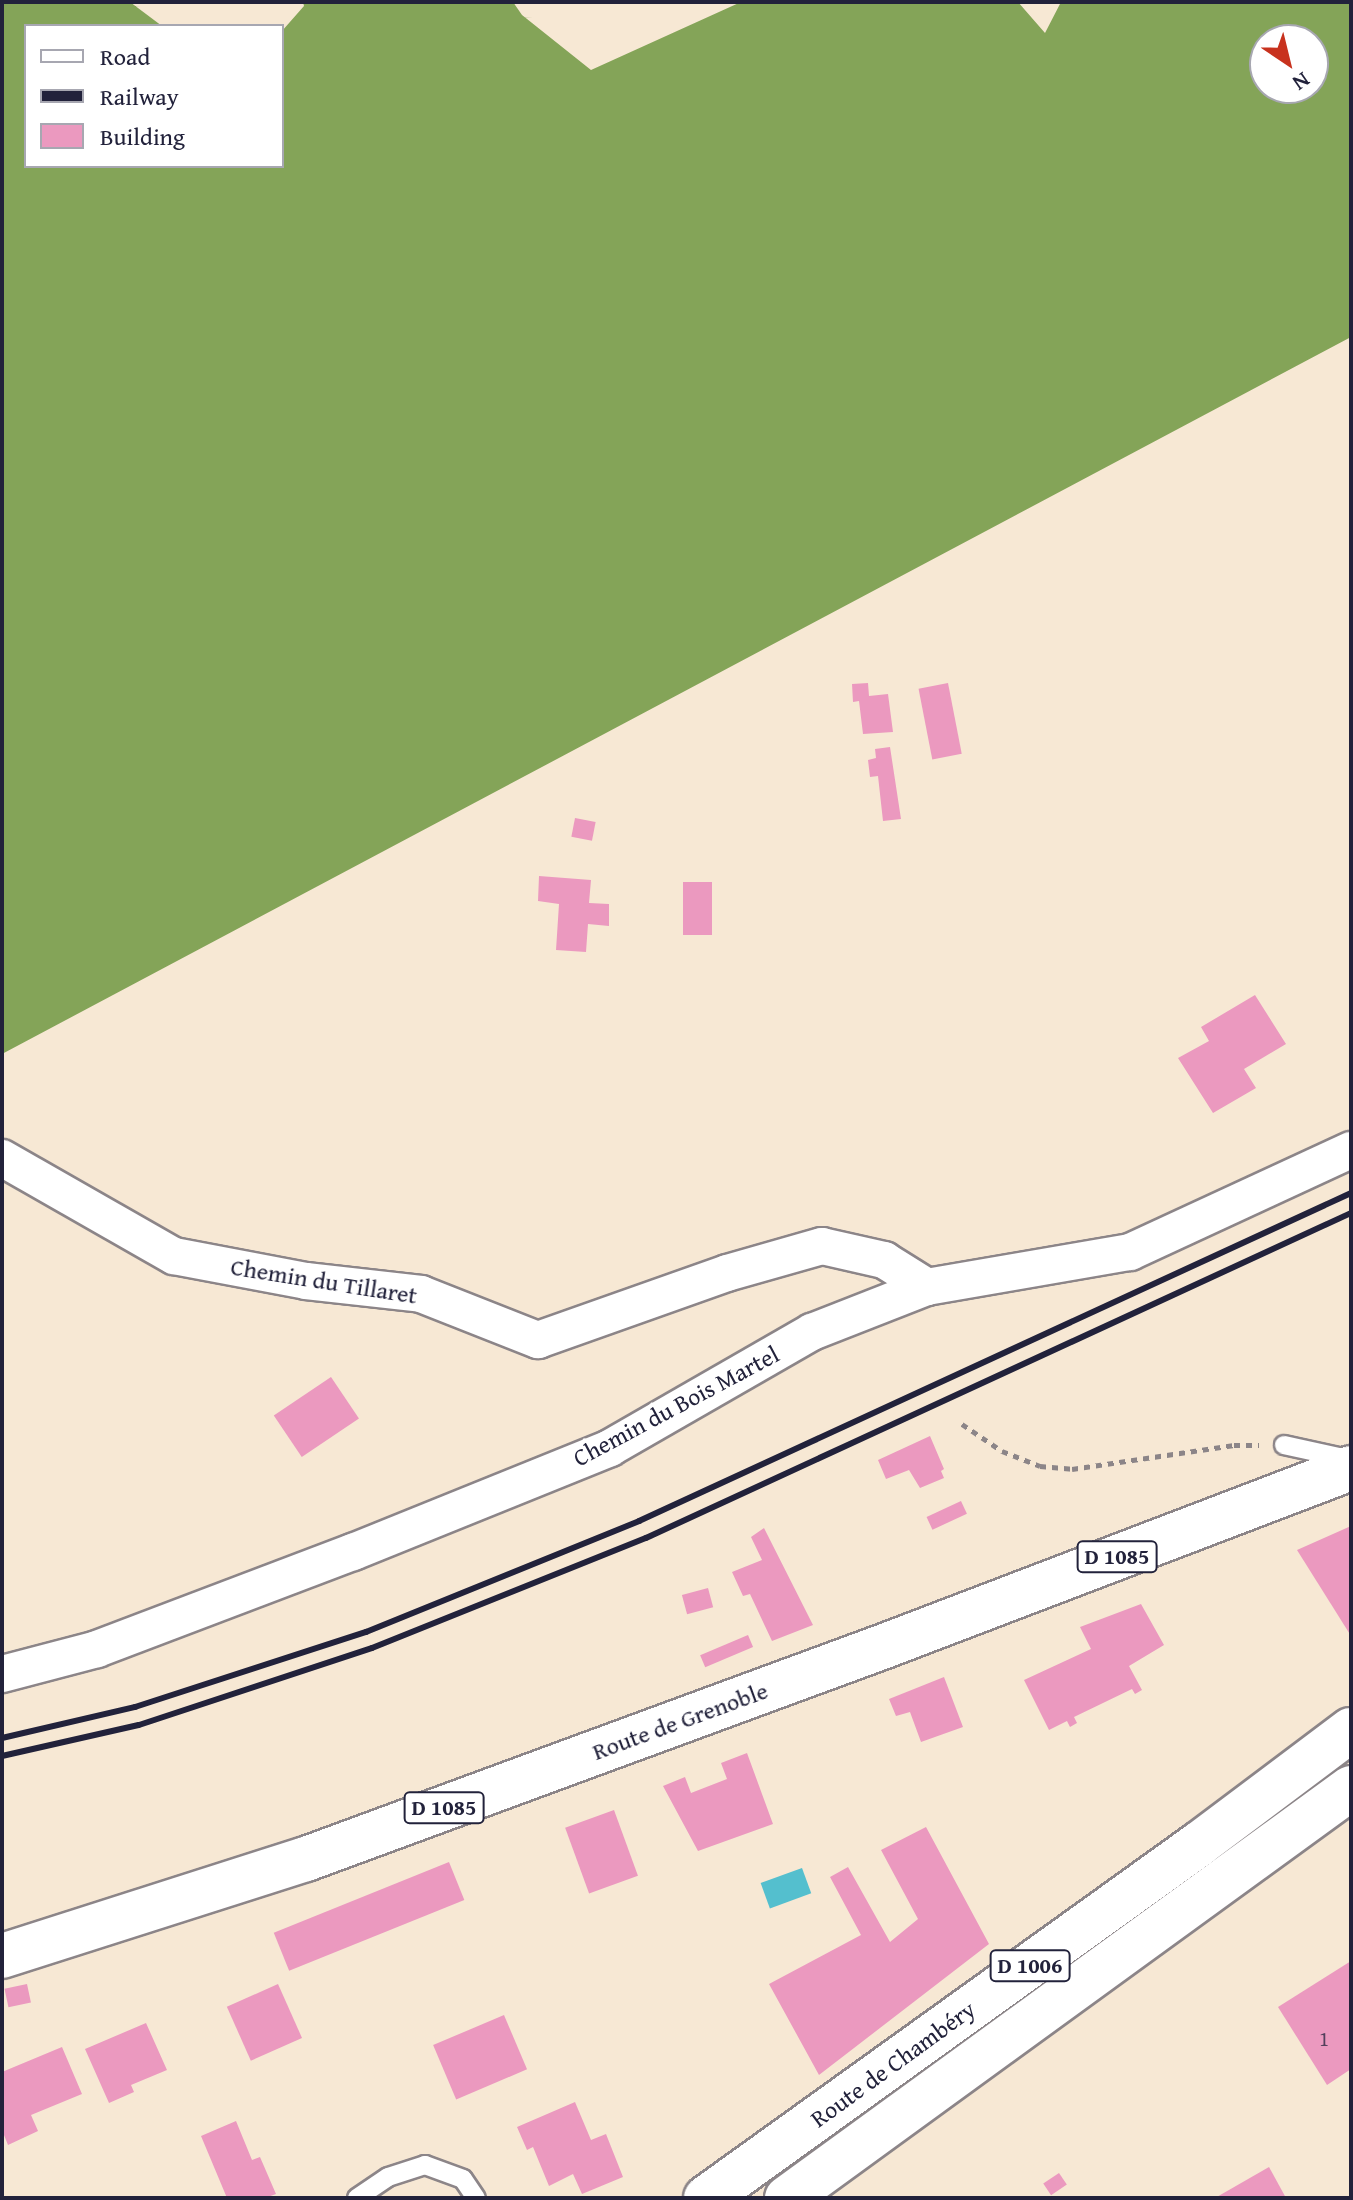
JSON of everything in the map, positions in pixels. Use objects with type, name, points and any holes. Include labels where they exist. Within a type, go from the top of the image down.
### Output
[{"type":"main road","name":"Route de Grenoble","points":[[2,1956],[306,1859],[882,1647],[1351,1468]]},
{"type":"main road","name":"Route de Chambéry","points":[[706,2198],[1199,1844],[1351,1730]]},
{"type":"main road","name":"Route de Chambéry","points":[[787,2198],[1351,1788]]},
{"type":"street","name":"Chemin du Bois Martel","points":[[2,1674],[97,1649],[353,1552],[610,1448],[812,1332],[927,1287],[1130,1252],[1351,1150]]},
{"type":"street","name":"Chemin du Tillaret","points":[[2,1158],[174,1256],[306,1281],[421,1294],[538,1340],[727,1273],[822,1246],[884,1260],[927,1287]]},
{"type":"lane","points":[[1284,1445],[1351,1460]]},
{"type":"lane","points":[[357,2198],[388,2177],[425,2165],[463,2179],[476,2198]]},
{"type":"path","points":[[962,1424],[1002,1451],[1040,1466],[1072,1469],[1234,1445],[1284,1445]]},
{"type":"green space","points":[[2,2],[130,2],[159,24],[24,24],[24,168],[284,168],[284,29],[304,6],[303,2],[513,2],[522,15],[591,70],[741,2],[1018,2],[1045,33],[1061,2],[1351,2],[1351,337],[2,1054]]},
{"type":"water","points":[[802,1868],[811,1893],[770,1908],[761,1883]]},
{"type":"building","points":[[868,683],[869,696],[888,694],[893,732],[863,734],[859,701],[853,702],[852,684]]},
{"type":"building","points":[[948,683],[962,754],[932,759],[919,689]]},
{"type":"building","points":[[890,747],[901,819],[883,821],[878,776],[870,777],[868,760],[876,758],[875,749]]},
{"type":"building","points":[[575,818],[596,822],[592,841],[571,837]]},
{"type":"building","points":[[539,876],[591,880],[589,903],[609,904],[609,926],[588,924],[586,952],[556,950],[559,904],[538,901]]},
{"type":"building","points":[[683,882],[712,882],[712,935],[683,935]]},
{"type":"building","points":[[1255,995],[1286,1044],[1244,1069],[1256,1088],[1213,1113],[1178,1058],[1209,1041],[1201,1027]]},
{"type":"building","points":[[331,1377],[359,1418],[302,1457],[274,1416]]},
{"type":"building","points":[[930,1436],[944,1469],[941,1471],[944,1478],[920,1488],[909,1470],[886,1479],[878,1460]]},
{"type":"building","points":[[961,1501],[967,1514],[932,1530],[927,1517]]},
{"type":"building","points":[[1351,1526],[1351,1636],[1297,1550]]},
{"type":"building","points":[[764,1528],[813,1625],[772,1641],[750,1594],[743,1596],[732,1572],[762,1560],[751,1537]]},
{"type":"building","points":[[708,1588],[713,1607],[687,1614],[682,1595]]},
{"type":"building","points":[[1141,1604],[1164,1645],[1129,1666],[1142,1690],[1135,1694],[1132,1689],[1074,1717],[1077,1723],[1070,1727],[1067,1721],[1049,1730],[1024,1680],[1091,1649],[1080,1627]]},
{"type":"building","points":[[748,1635],[753,1647],[705,1667],[700,1655]]},
{"type":"building","points":[[944,1677],[963,1727],[921,1742],[910,1712],[896,1716],[889,1699]]},
{"type":"building","points":[[747,1753],[773,1824],[698,1851],[663,1786],[685,1777],[691,1793],[727,1779],[721,1763]]},
{"type":"building","points":[[614,1810],[638,1876],[589,1894],[565,1828]]},
{"type":"building","points":[[926,1827],[989,1944],[819,2075],[769,1984],[861,1935],[830,1877],[848,1867],[890,1942],[918,1919],[881,1850]]},
{"type":"building","points":[[449,1862],[464,1900],[289,1971],[274,1933]]},
{"type":"building","points":[[1351,1961],[1351,2069],[1327,2085],[1278,2007]]},
{"type":"building","points":[[27,1984],[31,2003],[8,2007],[5,1989]]},
{"type":"building","points":[[278,1984],[302,2038],[251,2061],[227,2007]]},
{"type":"building","points":[[504,2015],[527,2069],[456,2099],[433,2045]]},
{"type":"building","points":[[146,2023],[167,2070],[131,2085],[134,2092],[109,2103],[85,2049]]},
{"type":"building","points":[[62,2047],[82,2094],[31,2115],[38,2131],[8,2145],[2,2130],[2,2072]]},
{"type":"building","points":[[575,2102],[591,2140],[606,2134],[623,2177],[582,2194],[573,2174],[549,2186],[533,2147],[527,2150],[517,2127]]},
{"type":"building","points":[[236,2121],[252,2160],[260,2157],[276,2194],[265,2198],[227,2198],[201,2136]]},
{"type":"building","points":[[1269,2167],[1286,2198],[1215,2198]]},
{"type":"building","points":[[1059,2173],[1067,2185],[1051,2195],[1043,2184]]},
{"type":"railway","points":[[2,1738],[135,1707],[366,1632],[639,1521],[1351,1193]]},
{"type":"railway","points":[[2,1756],[139,1725],[372,1648],[646,1538],[1351,1213]]}]
